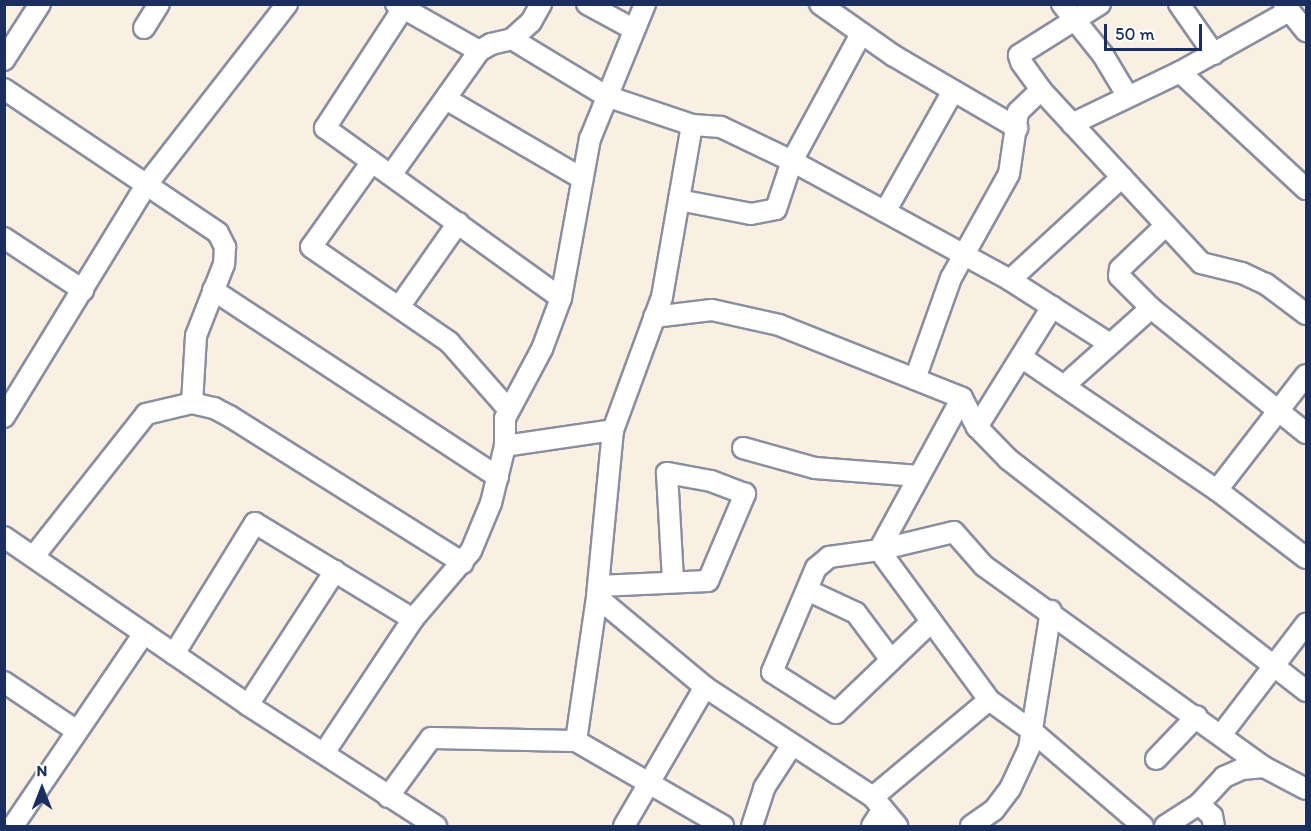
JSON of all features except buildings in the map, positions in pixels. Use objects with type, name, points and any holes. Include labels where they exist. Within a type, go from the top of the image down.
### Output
[{"type":"street","points":[[4,60],[40,4]]},
{"type":"street","points":[[144,28],[159,4]]},
{"type":"street","points":[[391,175],[479,51],[491,44],[512,39],[531,22],[541,4]]},
{"type":"street","points":[[587,4],[633,29]]},
{"type":"street","points":[[324,753],[413,619],[463,563],[491,503],[505,446],[505,418],[542,349],[561,298],[581,178],[590,139],[645,4]]},
{"type":"street","points":[[820,4],[861,34],[952,93],[1017,128]]},
{"type":"street","points":[[1062,4],[1077,21],[1127,95]]},
{"type":"street","points":[[1100,4],[1077,21],[1019,55],[1041,90],[1201,263],[1242,273],[1266,284],[1306,314]]},
{"type":"street","points":[[1179,4],[1214,54]]},
{"type":"street","points":[[4,417],[13,386],[83,290],[147,184],[281,6]]},
{"type":"street","points":[[479,51],[399,7],[325,128],[561,298]]},
{"type":"street","points":[[1072,124],[1214,54],[1287,8],[1306,31]]},
{"type":"street","points":[[679,200],[711,208],[766,213],[776,210],[792,161],[861,34]]},
{"type":"street","points":[[512,39],[606,96],[692,125],[721,127],[792,161],[886,210],[1010,280],[1110,344]]},
{"type":"street","points":[[1180,72],[1306,189]]},
{"type":"street","points":[[4,88],[218,233],[225,247],[225,255],[196,336],[192,403]]},
{"type":"street","points":[[915,379],[963,254],[1004,187],[1021,105],[1041,90]]},
{"type":"street","points":[[886,210],[952,93]]},
{"type":"street","points":[[446,99],[581,178]]},
{"type":"street","points":[[576,741],[598,592],[613,430],[662,297],[692,125]]},
{"type":"street","points":[[371,163],[311,247],[449,342],[508,410]]},
{"type":"street","points":[[1010,280],[1122,177]]},
{"type":"street","points":[[399,308],[458,224]]},
{"type":"street","points":[[1166,226],[1120,269],[1119,276],[1151,308],[1306,433]]},
{"type":"street","points":[[4,238],[83,290]]},
{"type":"street","points":[[213,290],[498,477]]},
{"type":"street","points":[[976,426],[1052,307]]},
{"type":"street","points":[[1066,384],[1151,308]]},
{"type":"street","points":[[654,317],[712,310],[779,325],[962,398],[976,426],[1008,459],[1272,667],[1306,691]]},
{"type":"street","points":[[1021,357],[1066,384],[1218,490],[1306,558]]},
{"type":"street","points":[[1218,490],[1306,375]]},
{"type":"street","points":[[879,550],[962,398]]},
{"type":"street","points":[[34,556],[146,414],[192,403],[214,408],[231,417],[463,563]]},
{"type":"street","points":[[505,446],[613,430]]},
{"type":"street","points":[[743,448],[815,468],[919,476]]},
{"type":"street","points":[[598,592],[673,582],[708,581],[745,494],[711,481],[667,473],[673,582]]},
{"type":"street","points":[[174,654],[255,523],[413,619]]},
{"type":"street","points":[[930,623],[836,713],[772,672],[816,568],[829,556],[879,550],[954,532],[984,566],[1051,610],[1264,767],[1306,789]]},
{"type":"street","points":[[4,537],[248,705],[436,826]]},
{"type":"street","points":[[879,550],[930,623],[989,700],[1032,731],[1143,826]]},
{"type":"street","points":[[248,705],[335,571]]},
{"type":"street","points":[[807,590],[856,613],[891,660]]},
{"type":"street","points":[[598,592],[705,687],[878,803],[897,826]]},
{"type":"street","points":[[971,826],[994,810],[1010,789],[1029,748],[1051,610]]},
{"type":"street","points":[[1221,735],[1306,624]]},
{"type":"street","points":[[13,815],[77,731],[144,633]]},
{"type":"street","points":[[4,682],[77,731]]},
{"type":"street","points":[[624,826],[705,687]]},
{"type":"street","points":[[872,826],[878,803],[989,700]]},
{"type":"street","points":[[1156,759],[1197,717]]},
{"type":"street","points":[[388,797],[431,738],[576,741],[723,826]]},
{"type":"street","points":[[752,826],[764,788],[792,745]]},
{"type":"street","points":[[1165,826],[1199,804],[1224,777],[1242,769],[1264,767]]},
{"type":"street","points":[[1199,804],[1212,816],[1214,826]]}]
